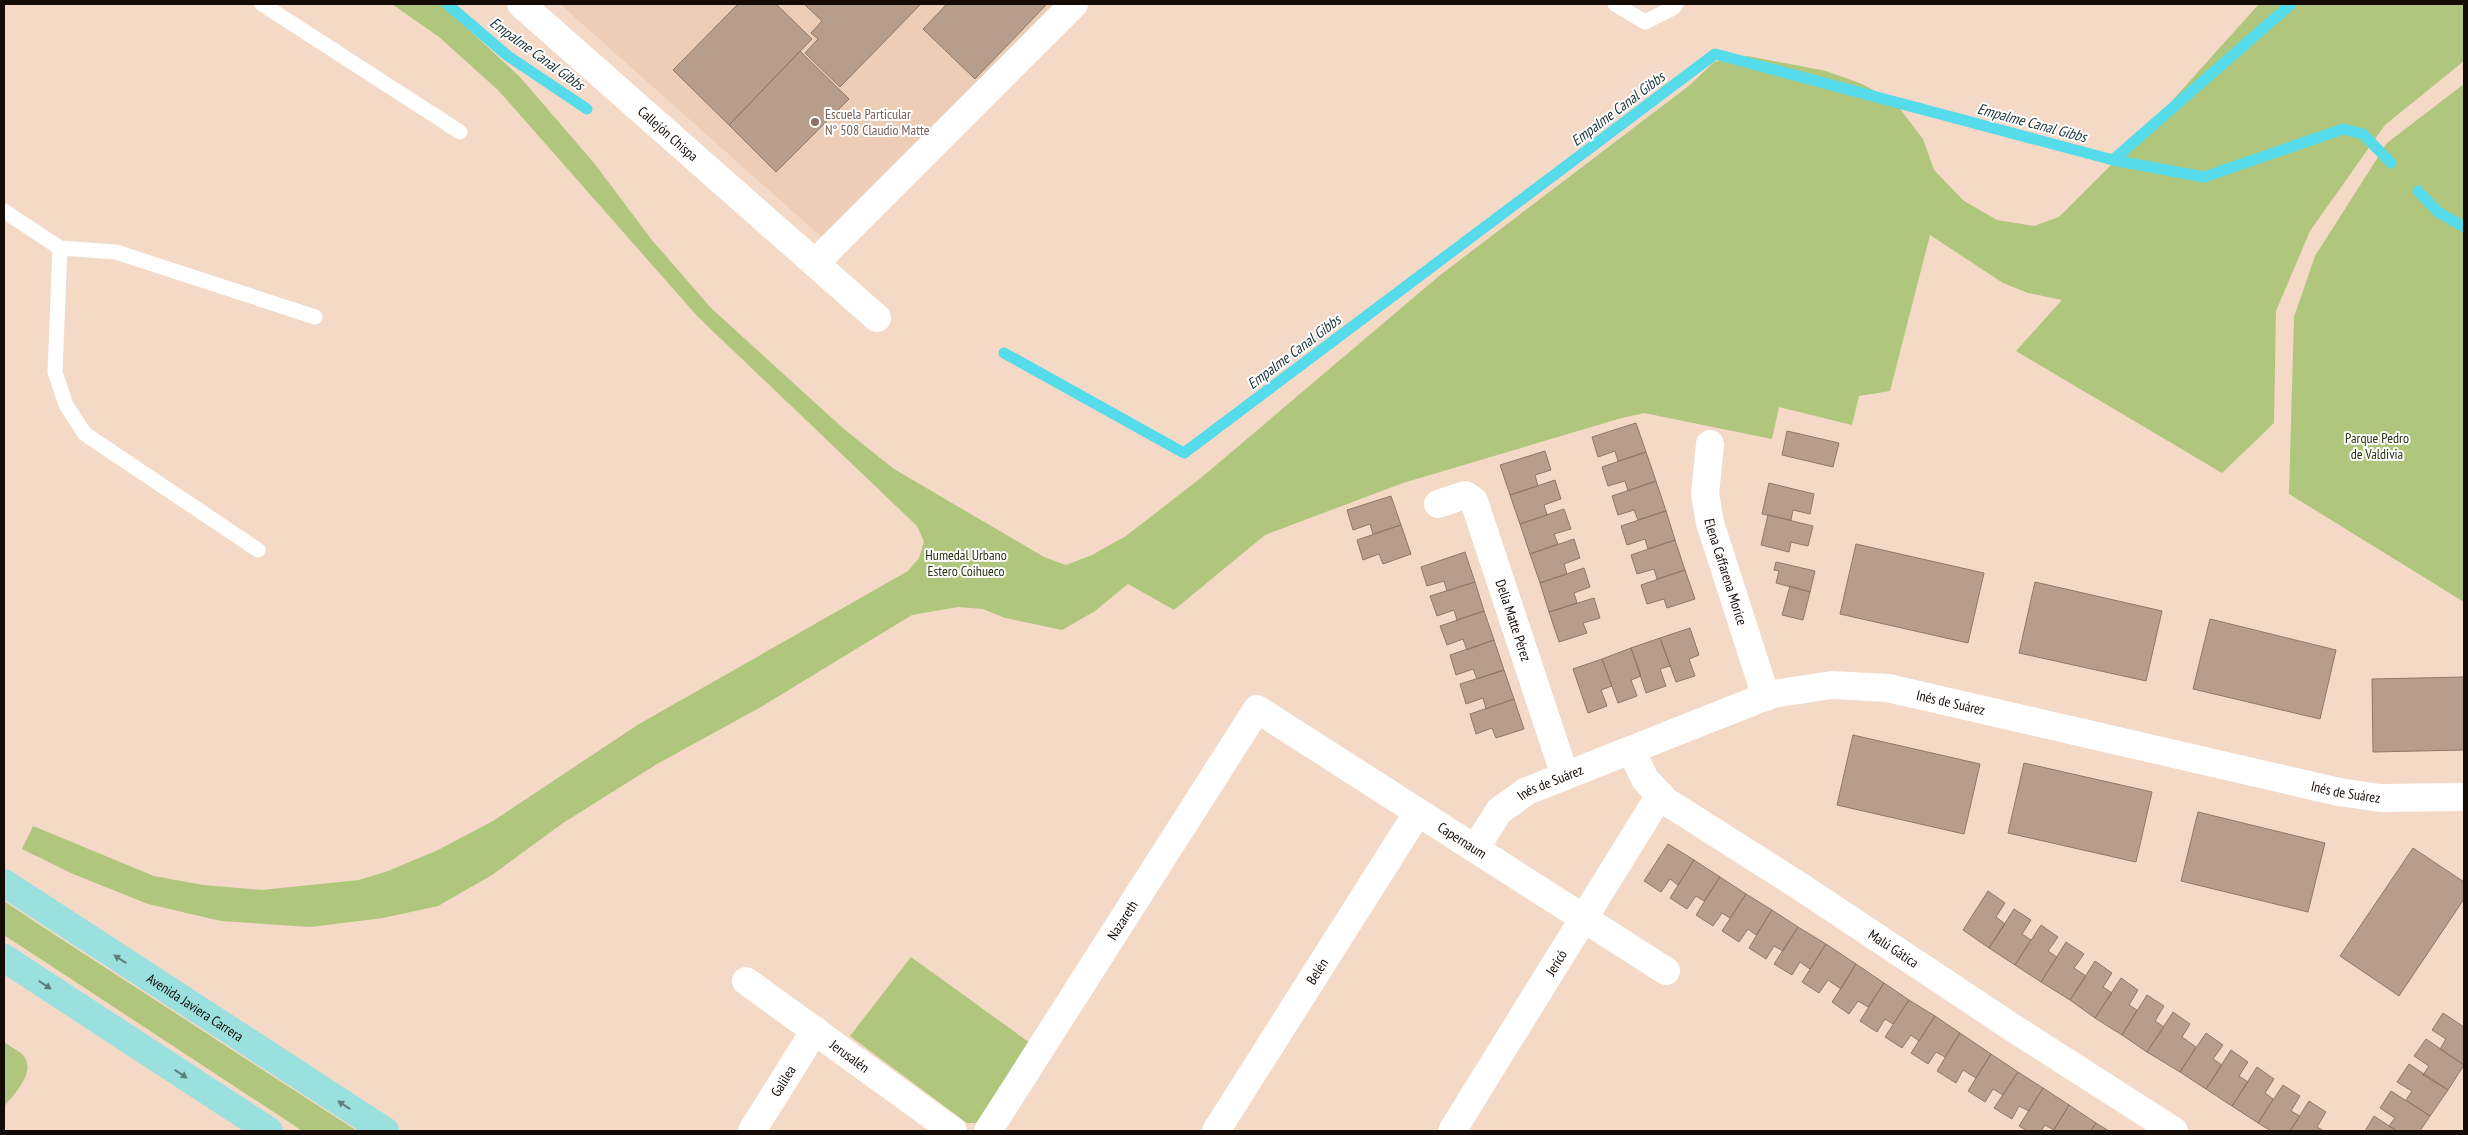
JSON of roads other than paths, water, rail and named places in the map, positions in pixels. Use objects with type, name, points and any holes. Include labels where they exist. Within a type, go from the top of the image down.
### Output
[{"type":"main road","name":"Avenida Javiera Carrera","points":[[4,883],[385,1131]]},
{"type":"main road","points":[[4,958],[269,1131]]},
{"type":"street","name":"Callejón Chispa","points":[[521,4],[877,318]]},
{"type":"street","points":[[815,263],[1074,4]]},
{"type":"street","name":"Elena Caffarena Morice","points":[[1710,444],[1705,494],[1710,523],[1766,697]]},
{"type":"street","name":"Delia Matte Pérez","points":[[1438,504],[1464,495],[1474,501],[1565,776]]},
{"type":"street","name":"Inés de Suárez","points":[[1475,849],[1499,811],[1512,800],[1565,776],[1766,697],[1832,686],[1888,688],[2338,792],[2380,798],[2464,797]]},
{"type":"street","name":"Capernaum","points":[[1257,709],[1666,971]]},
{"type":"street","name":"Nazareth","points":[[988,1131],[1257,709]]},
{"type":"street","name":"Malú Gática","points":[[1631,750],[1645,779],[1660,795],[1698,823],[1798,885],[2013,1028],[2174,1131]]},
{"type":"street","name":"Jericó","points":[[1452,1131],[1660,795]]},
{"type":"street","name":"Belén","points":[[1216,1131],[1418,812]]},
{"type":"street","name":"Jerusalén","points":[[746,981],[953,1131]]},
{"type":"street","name":"Galilea","points":[[752,1131],[815,1030]]},
{"type":"lane","points":[[262,4],[460,132]]},
{"type":"lane","points":[[1615,4],[1644,22],[1673,8],[1676,4]]},
{"type":"lane","points":[[4,211],[60,248],[116,252],[315,318]]},
{"type":"lane","points":[[60,248],[55,372],[66,405],[85,434],[258,550]]},
{"type":"waterway","name":"Empalme Canal Gibbs","points":[[447,4],[508,56],[587,109]]},
{"type":"waterway","name":"Empalme Canal Gibbs","points":[[1004,353],[1184,453],[1715,54],[2113,160],[2291,4]]},
{"type":"waterway","points":[[2113,160],[2204,177],[2343,129],[2363,134],[2391,163]]},
{"type":"waterway","points":[[2418,191],[2438,212],[2464,227]]},
{"type":"place","name":"Escuela Particular N° 508 Claudio Matte","points":[[815,122]]},
{"type":"park label","name":"Parque Pedro de Valdivia","points":[[2377,446]]},
{"type":"park label","name":"Humedal Urbano Estero Coihueco","points":[[966,564]]}]
